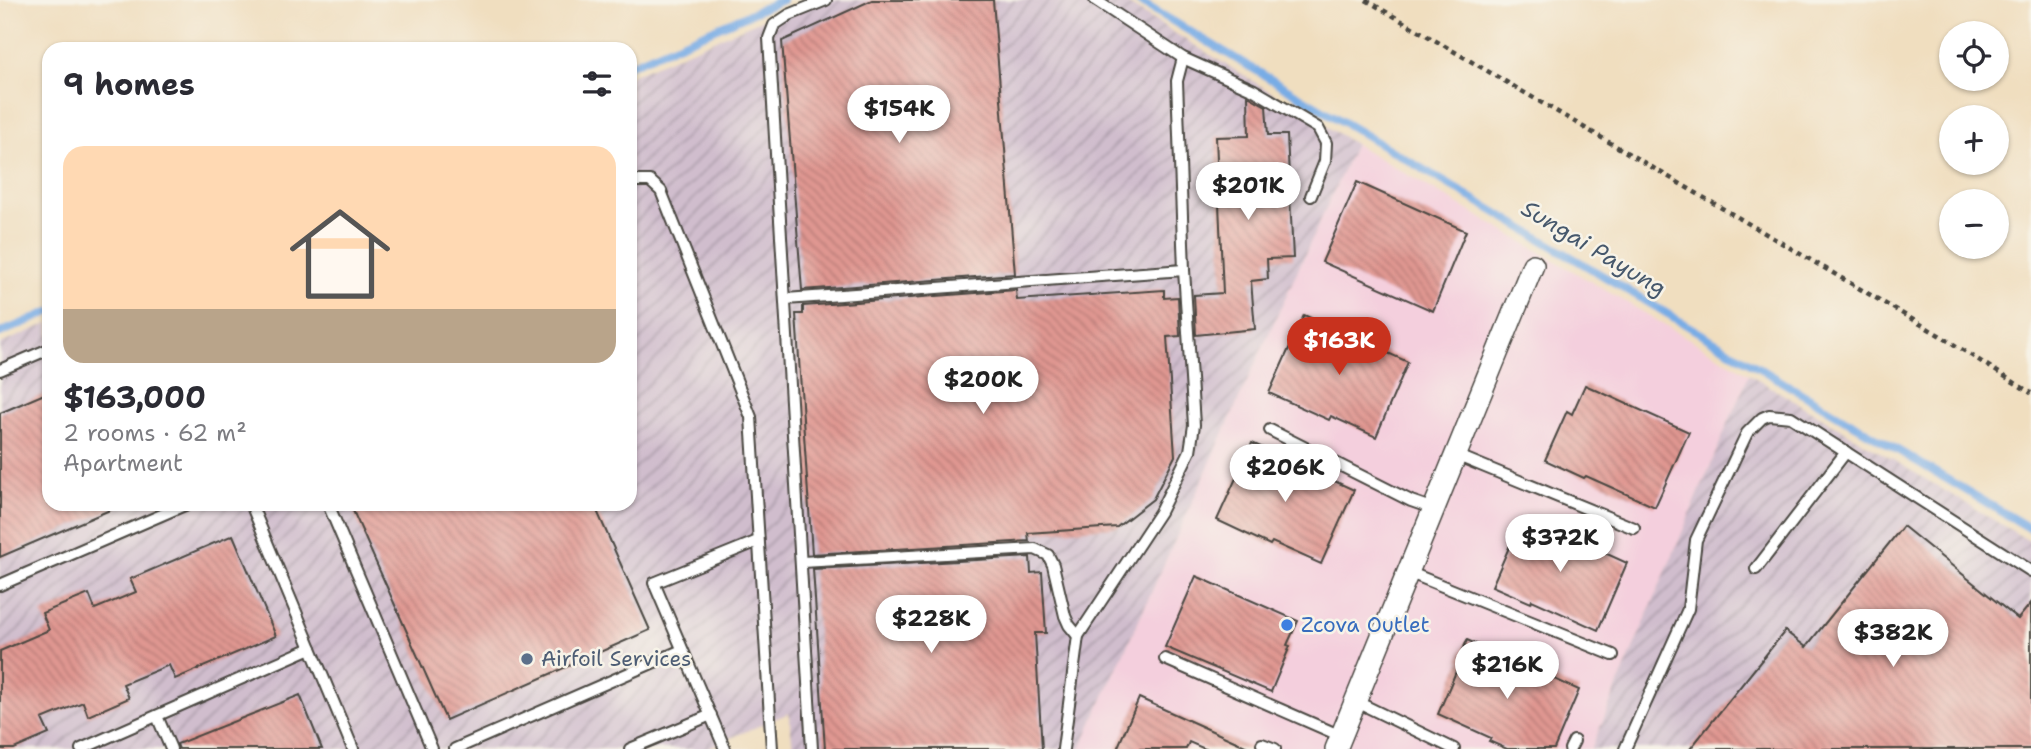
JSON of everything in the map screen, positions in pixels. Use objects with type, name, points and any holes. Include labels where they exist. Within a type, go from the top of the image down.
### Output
[{"type":"street","points":[[1338,743],[1533,265]]},
{"type":"lane","points":[[812,749],[769,38],[774,25],[789,15],[826,0]]},
{"type":"lane","points":[[1095,0],[1183,58],[1254,90],[1318,128],[1326,143],[1325,161],[1311,196]]},
{"type":"lane","points":[[1063,749],[1078,636],[1160,512],[1190,451],[1194,425],[1184,270],[1177,80],[1183,58]]},
{"type":"lane","points":[[637,180],[650,181],[661,191],[751,417],[772,749]]},
{"type":"lane","points":[[786,299],[1184,270]]},
{"type":"lane","points":[[0,370],[42,352]]},
{"type":"lane","points":[[1625,749],[1688,608],[1696,540],[1748,433],[1762,418],[1769,415],[1791,417],[2031,571]]},
{"type":"lane","points":[[1269,430],[1411,501],[1434,509]]},
{"type":"lane","points":[[1756,569],[1846,452]]},
{"type":"lane","points":[[1456,455],[1634,528]]},
{"type":"lane","points":[[0,585],[171,511]]},
{"type":"lane","points":[[254,511],[353,749]]},
{"type":"lane","points":[[331,511],[432,749]]},
{"type":"lane","points":[[725,749],[654,583],[758,541]]},
{"type":"lane","points":[[802,562],[1035,549],[1048,555],[1053,565],[1065,616],[1078,636]]},
{"type":"lane","points":[[1408,572],[1613,655]]},
{"type":"lane","points":[[81,749],[311,649]]},
{"type":"lane","points":[[455,749],[682,650]]},
{"type":"lane","points":[[1165,659],[1338,743]]},
{"type":"lane","points":[[1355,701],[1454,749]]},
{"type":"lane","points":[[630,749],[711,715]]},
{"type":"lane","points":[[156,716],[171,749]]},
{"type":"lane","points":[[1262,744],[1275,749]]},
{"type":"path","points":[[1366,0],[1940,335],[2031,393]]},
{"type":"shaded area","points":[[808,0],[1121,0],[1355,144],[1080,749],[793,749],[789,713],[705,749],[0,749],[0,344],[42,326],[42,511],[637,511],[637,73]]},
{"type":"shaded area","points":[[1355,144],[1749,374],[1591,749],[1080,749]]},
{"type":"shaded area","points":[[1749,374],[2031,542],[2031,749],[1591,749]]},
{"type":"building","points":[[872,0],[993,0],[1015,274],[802,290],[782,41]]},
{"type":"building","points":[[1248,96],[1266,106],[1268,135],[1287,135],[1293,258],[1267,259],[1268,279],[1251,281],[1255,329],[1196,335],[1194,295],[1223,293],[1216,137],[1249,136]]},
{"type":"building","points":[[1357,182],[1466,231],[1433,311],[1322,262]]},
{"type":"building","points":[[1016,290],[1017,300],[1164,290],[1164,298],[1178,297],[1180,336],[1167,337],[1175,456],[1153,499],[1117,527],[1028,533],[1029,541],[812,554],[796,314],[803,314],[803,306]]},
{"type":"building","points":[[1304,315],[1408,362],[1376,437],[1331,416],[1329,420],[1269,393]]},
{"type":"building","points":[[1585,385],[1689,432],[1655,507],[1545,460],[1567,411],[1572,414]]},
{"type":"building","points":[[42,395],[42,511],[108,511],[0,557],[0,413]]},
{"type":"building","points":[[1252,443],[1354,490],[1321,564],[1272,542],[1270,545],[1217,520]]},
{"type":"building","points":[[353,511],[597,511],[650,630],[446,720]]},
{"type":"building","points":[[1530,519],[1627,563],[1598,630],[1532,600],[1531,603],[1492,586],[1514,536],[1522,539]]},
{"type":"building","points":[[1903,526],[2018,619],[2031,603],[2031,749],[1690,749],[1785,631],[1806,647]]},
{"type":"building","points":[[233,535],[276,636],[175,679],[169,665],[123,684],[129,698],[88,716],[83,702],[42,719],[49,734],[14,749],[0,749],[0,651],[49,630],[42,613],[89,594],[95,609],[136,592],[130,579]]},
{"type":"building","points":[[1030,557],[1031,573],[1042,572],[1046,633],[1035,633],[1042,749],[825,749],[813,569]]},
{"type":"building","points":[[1196,576],[1298,621],[1271,692],[1165,647]]},
{"type":"building","points":[[1467,640],[1579,690],[1554,749],[1507,749],[1489,741],[1491,738],[1438,714]]},
{"type":"building","points":[[300,695],[322,749],[179,749],[177,744]]},
{"type":"building","points":[[1139,698],[1252,749],[1205,749],[1189,742],[1186,749],[1117,749]]},
{"type":"waterway","name":"Sungai Payung","points":[[637,62],[782,0]]},
{"type":"waterway","name":"Sungai Payung","points":[[1137,0],[2031,529]]},
{"type":"waterway","name":"Sungai Payung","points":[[0,333],[42,315]]},
{"type":"place","name":"Zcova Outlet","points":[[1287,625]]},
{"type":"place","name":"Airfoil Services","points":[[527,659]]}]
